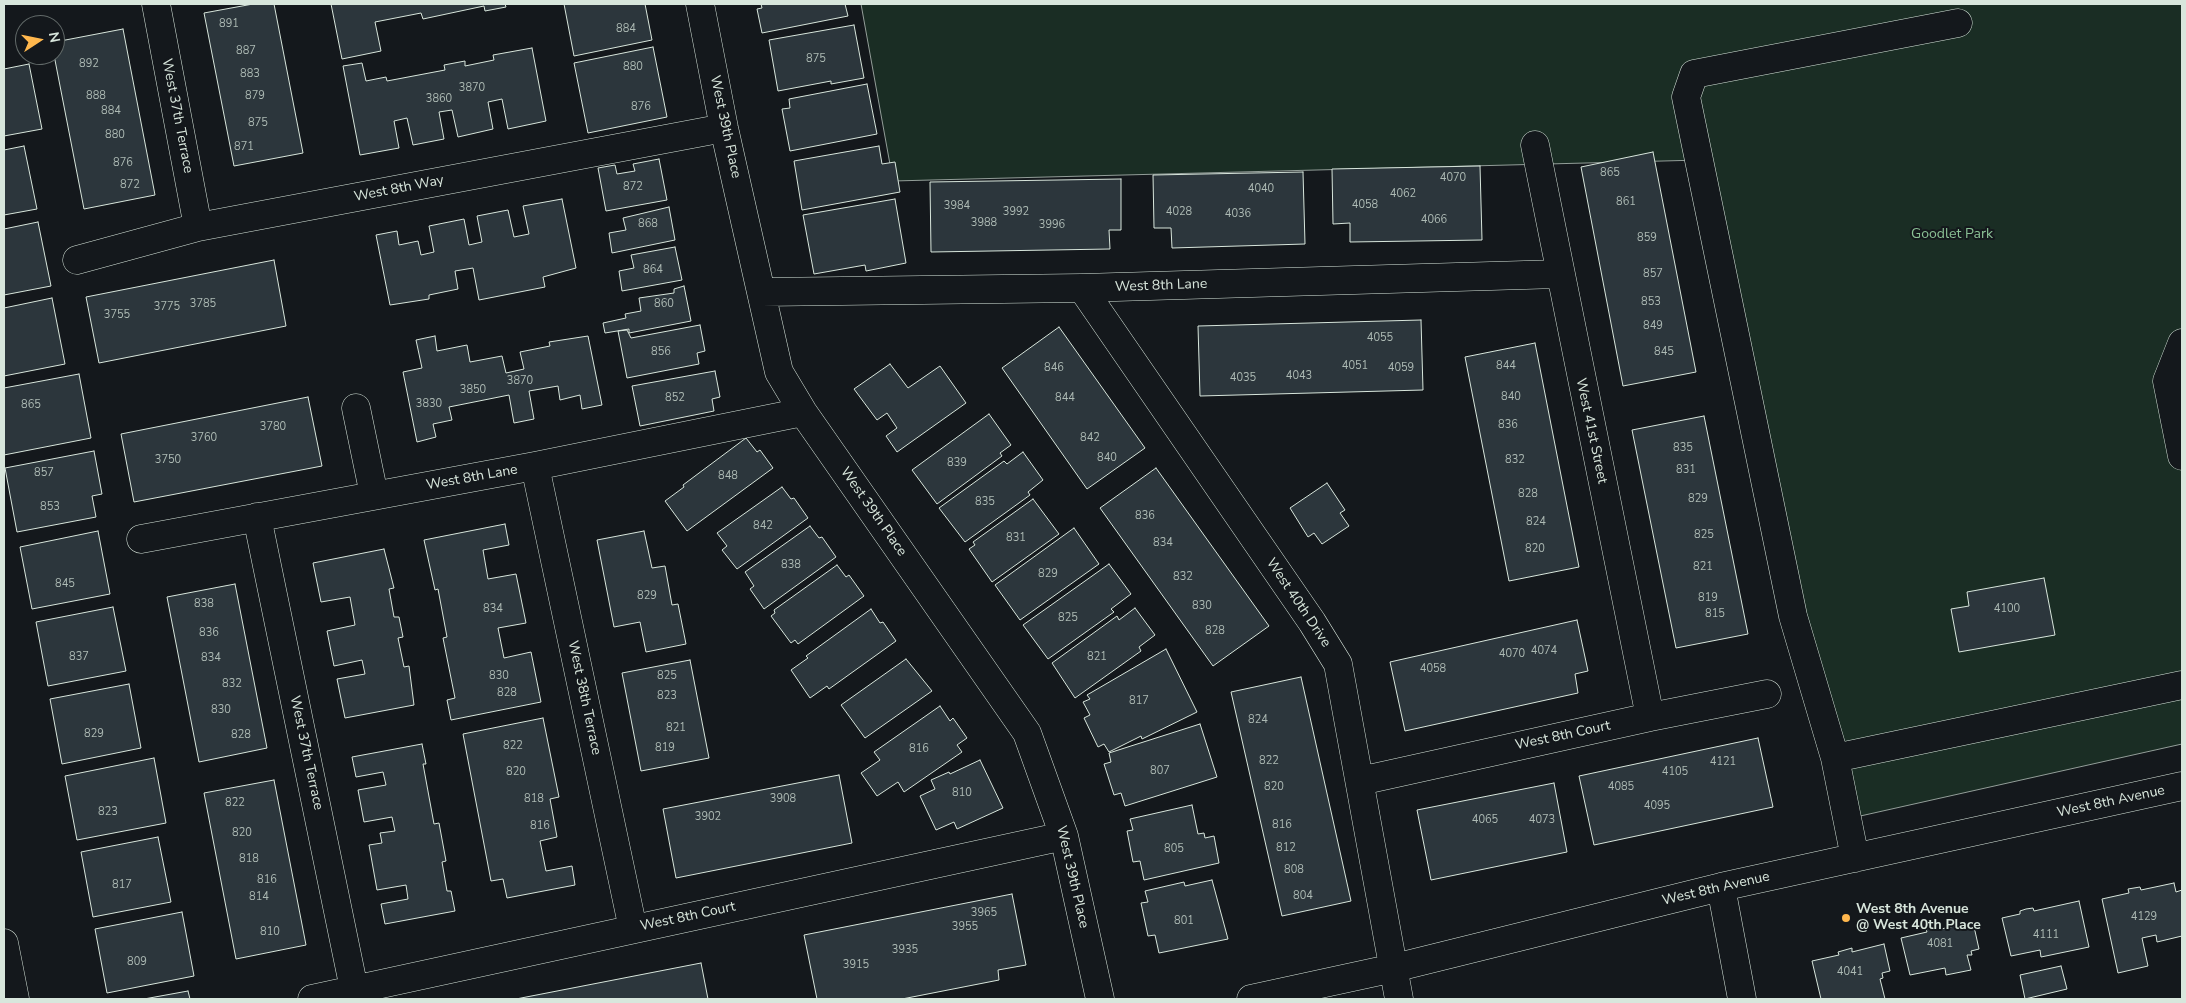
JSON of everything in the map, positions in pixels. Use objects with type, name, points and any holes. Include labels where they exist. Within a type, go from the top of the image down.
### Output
[{"type":"street","name":"West 37th Terrace","points":[[156,4],[198,227]]},
{"type":"street","name":"West 39th Place","points":[[700,4],[724,128],[779,372],[803,412],[1027,733],[1064,836],[1100,999]]},
{"type":"street","points":[[1854,858],[1835,758],[1793,616],[1686,97],[1694,74],[1958,22]]},
{"type":"street","name":"West 8th Way","points":[[77,260],[198,227],[724,128]]},
{"type":"street","name":"West 41st Street","points":[[1535,145],[1559,274],[1650,716]]},
{"type":"street","name":"West 8th Lane","points":[[762,292],[1082,288],[1559,274]]},
{"type":"street","name":"West 40th Drive","points":[[1082,288],[1312,622],[1338,664],[1394,968]]},
{"type":"street","points":[[2182,344],[2167,381],[2182,456]]},
{"type":"street","points":[[356,408],[374,495]]},
{"type":"street","name":"West 8th Lane","points":[[141,539],[535,466],[803,412]]},
{"type":"street","name":"West 38th Terrace","points":[[535,466],[633,929]]},
{"type":"street","name":"West 37th Terrace","points":[[257,517],[354,989]]},
{"type":"street","points":[[1835,758],[2182,685]]},
{"type":"street","name":"West 8th Court","points":[[1360,781],[1650,716],[1767,694]]},
{"type":"street","name":"West 8th Avenue","points":[[1251,999],[1394,968],[1721,887],[2182,786]]},
{"type":"street","name":"West 8th Court","points":[[312,999],[1064,836]]},
{"type":"street","points":[[1721,887],[1742,999]]},
{"type":"street","points":[[4,943],[15,999]]},
{"type":"street","points":[[1394,968],[1399,999]]},
{"type":"green space","name":"Goodlet Park","points":[[861,4],[2182,4],[2182,744],[1838,821],[1701,160],[893,181]]},
{"type":"building","points":[[253,4],[274,4],[303,153],[234,166],[204,13]]},
{"type":"building","points":[[331,4],[505,4],[506,7],[485,11],[484,6],[423,19],[421,13],[375,22],[381,51],[342,59]]},
{"type":"building","points":[[564,4],[645,4],[652,40],[574,56]]},
{"type":"building","points":[[761,4],[845,4],[848,16],[762,33],[757,9],[762,8]]},
{"type":"building","points":[[854,25],[864,78],[831,84],[831,81],[778,91],[769,40]]},
{"type":"building","points":[[123,29],[155,195],[84,209],[56,65],[65,65],[65,40]]},
{"type":"building","points":[[653,47],[667,117],[588,133],[574,63]]},
{"type":"building","points":[[532,48],[546,121],[508,129],[502,99],[488,102],[493,129],[458,137],[452,110],[439,112],[444,139],[413,145],[407,118],[394,121],[399,148],[360,155],[343,66],[362,63],[366,81],[386,77],[387,81],[445,70],[444,65],[465,61],[465,66],[494,60],[493,55]]},
{"type":"building","points":[[29,65],[42,129],[4,136],[4,69]]},
{"type":"building","points":[[867,84],[877,134],[790,151],[782,109],[790,108],[789,99]]},
{"type":"building","points":[[24,146],[37,209],[4,215],[4,150]]},
{"type":"building","points":[[879,146],[882,164],[895,162],[900,192],[802,210],[794,161]]},
{"type":"building","points":[[1653,152],[1696,372],[1623,386],[1581,167]]},
{"type":"building","points":[[659,159],[667,200],[606,211],[598,168],[615,165],[617,174],[635,171],[633,164]]},
{"type":"building","points":[[1480,166],[1482,240],[1350,242],[1350,223],[1333,224],[1332,169]]},
{"type":"building","points":[[1303,172],[1305,244],[1172,248],[1171,228],[1154,228],[1153,175]]},
{"type":"building","points":[[1121,179],[1121,230],[1109,230],[1110,249],[931,252],[930,182]]},
{"type":"building","points":[[562,199],[576,268],[543,277],[545,287],[479,300],[473,268],[455,271],[458,289],[429,295],[429,299],[390,305],[376,235],[397,231],[399,245],[418,241],[421,255],[434,252],[429,226],[464,219],[469,245],[482,242],[477,216],[508,210],[514,237],[529,234],[523,206]]},
{"type":"building","points":[[895,199],[906,263],[866,271],[865,265],[814,274],[803,215]]},
{"type":"building","points":[[669,207],[675,240],[612,253],[609,233],[626,230],[623,218]]},
{"type":"building","points":[[38,222],[51,286],[4,295],[4,229]]},
{"type":"building","points":[[675,247],[682,280],[622,291],[619,271],[634,268],[631,255]]},
{"type":"building","points":[[274,260],[286,326],[99,363],[86,297]]},
{"type":"building","points":[[684,286],[691,321],[629,333],[629,329],[605,333],[603,323],[626,318],[625,314],[641,311],[639,298],[674,293],[674,289]]},
{"type":"building","points":[[52,298],[65,364],[4,376],[4,308]]},
{"type":"building","points":[[1421,320],[1423,390],[1200,396],[1198,326]]},
{"type":"building","points":[[700,325],[705,351],[697,353],[699,364],[627,378],[618,331],[627,330],[631,338]]},
{"type":"building","points":[[1059,327],[1145,448],[1087,489],[1002,368]]},
{"type":"building","points":[[435,336],[437,351],[467,345],[470,362],[502,356],[506,373],[524,369],[520,352],[550,346],[549,342],[588,336],[602,405],[582,409],[580,395],[560,400],[558,386],[529,391],[534,419],[514,423],[509,395],[449,407],[452,420],[433,424],[436,437],[417,442],[403,372],[422,368],[416,340]]},
{"type":"building","points":[[1535,343],[1579,567],[1509,581],[1465,357]]},
{"type":"building","points":[[890,364],[908,388],[940,366],[966,403],[897,452],[886,436],[897,428],[887,413],[877,420],[854,389]]},
{"type":"building","points":[[715,371],[720,397],[712,399],[714,411],[640,426],[632,386]]},
{"type":"building","points":[[79,374],[91,438],[4,455],[4,388]]},
{"type":"building","points":[[308,397],[322,466],[134,502],[121,434]]},
{"type":"building","points":[[989,414],[1011,445],[1000,453],[1002,456],[937,504],[912,470]]},
{"type":"building","points":[[1704,416],[1748,634],[1676,648],[1632,430]]},
{"type":"building","points":[[746,438],[757,452],[760,450],[773,468],[687,531],[665,501],[684,487],[683,485]]},
{"type":"building","points":[[94,451],[102,494],[92,496],[96,517],[17,532],[5,468]]},
{"type":"building","points":[[1023,452],[1043,480],[1028,492],[1030,495],[965,542],[939,508],[1004,461],[1007,464]]},
{"type":"building","points":[[1156,468],[1269,626],[1213,666],[1100,508]]},
{"type":"building","points":[[1327,483],[1345,510],[1340,513],[1349,526],[1322,544],[1314,533],[1308,537],[1290,508]]},
{"type":"building","points":[[782,487],[791,499],[794,498],[808,518],[737,569],[722,550],[727,546],[717,533]]},
{"type":"building","points":[[1033,499],[1059,534],[992,582],[969,549],[975,545],[973,542]]},
{"type":"building","points":[[505,524],[509,545],[483,550],[488,579],[516,574],[526,623],[498,628],[504,658],[531,652],[541,702],[451,720],[447,700],[455,698],[443,638],[447,637],[438,589],[435,590],[424,540]]},
{"type":"building","points":[[810,526],[819,538],[822,537],[836,557],[764,609],[750,589],[754,586],[745,572]]},
{"type":"building","points":[[1074,528],[1099,564],[1020,620],[995,585]]},
{"type":"building","points":[[98,531],[110,594],[32,609],[20,547]]},
{"type":"building","points":[[644,531],[652,568],[665,566],[672,605],[678,604],[686,644],[646,652],[640,622],[614,627],[597,540]]},
{"type":"building","points":[[384,549],[394,588],[389,589],[394,617],[399,617],[403,637],[398,638],[404,667],[409,666],[414,705],[345,718],[337,679],[365,674],[362,660],[334,666],[327,631],[355,625],[350,597],[321,602],[313,563]]},
{"type":"building","points":[[1109,564],[1131,594],[1111,609],[1114,612],[1048,659],[1023,625]]},
{"type":"building","points":[[837,565],[846,577],[849,575],[864,596],[798,644],[795,640],[791,643],[771,616],[775,613],[774,610]]},
{"type":"building","points":[[2044,578],[2055,635],[1959,652],[1951,609],[1969,606],[1967,592]]},
{"type":"building","points":[[235,584],[267,748],[199,762],[167,597]]},
{"type":"building","points":[[113,607],[126,671],[48,686],[36,622]]},
{"type":"building","points":[[1135,608],[1155,635],[1139,647],[1141,651],[1075,698],[1052,663],[1117,616],[1119,620]]},
{"type":"building","points":[[871,609],[880,623],[883,622],[896,641],[829,689],[827,686],[810,698],[791,670],[808,658],[806,656]]},
{"type":"building","points":[[1577,620],[1588,671],[1575,674],[1578,693],[1405,731],[1390,662]]},
{"type":"building","points":[[1166,649],[1197,712],[1142,739],[1141,736],[1109,752],[1104,744],[1098,747],[1084,718],[1090,715],[1083,702],[1090,699],[1087,695]]},
{"type":"building","points":[[906,659],[932,691],[865,738],[841,705]]},
{"type":"building","points":[[690,660],[709,758],[641,771],[622,673]]},
{"type":"building","points":[[1301,677],[1351,901],[1282,916],[1231,692]]},
{"type":"building","points":[[129,684],[141,748],[62,764],[50,699]]},
{"type":"building","points":[[940,706],[950,721],[953,718],[967,738],[957,745],[962,752],[904,792],[898,782],[877,796],[861,773],[880,760],[874,752]]},
{"type":"building","points":[[543,718],[559,797],[550,799],[557,837],[540,841],[546,871],[572,866],[575,885],[507,898],[503,879],[491,881],[463,734]]},
{"type":"building","points":[[1200,724],[1217,777],[1125,806],[1121,793],[1114,795],[1104,764],[1111,762],[1109,753]]},
{"type":"building","points":[[1758,738],[1773,807],[1594,845],[1579,776]]},
{"type":"building","points":[[422,744],[426,764],[423,764],[434,824],[439,823],[446,861],[442,862],[447,891],[451,891],[455,911],[385,924],[381,904],[408,899],[406,885],[377,890],[369,845],[382,843],[380,833],[395,831],[392,817],[364,822],[358,790],[386,785],[383,772],[356,777],[352,757]]},
{"type":"building","points":[[154,758],[166,823],[77,840],[65,776]]},
{"type":"building","points":[[980,760],[1003,808],[957,829],[954,822],[936,830],[920,796],[935,789],[931,780],[949,772],[950,774]]},
{"type":"building","points":[[839,775],[852,843],[676,878],[663,809]]},
{"type":"building","points":[[274,780],[306,945],[236,959],[204,793]]},
{"type":"building","points":[[1554,783],[1567,852],[1431,880],[1417,810]]},
{"type":"building","points":[[1192,805],[1198,834],[1204,833],[1205,838],[1214,836],[1219,863],[1144,880],[1140,861],[1133,862],[1127,831],[1133,830],[1130,819]]},
{"type":"building","points":[[158,837],[171,902],[93,917],[81,852]]},
{"type":"building","points":[[1212,880],[1228,939],[1159,953],[1155,935],[1148,936],[1141,903],[1148,902],[1145,891],[1184,882],[1185,886]]},
{"type":"building","points":[[2174,883],[2176,892],[2182,890],[2182,936],[2157,942],[2156,935],[2142,938],[2148,966],[2118,973],[2102,899],[2129,893],[2128,889],[2140,887],[2141,890]]},
{"type":"building","points":[[1012,894],[1026,965],[998,970],[999,980],[902,999],[817,999],[804,935]]},
{"type":"building","points":[[2079,901],[2089,947],[2041,957],[2040,950],[2011,956],[2002,918],[2020,914],[2020,911],[2026,909],[2033,908],[2034,911]]},
{"type":"building","points":[[182,912],[194,976],[107,993],[95,929]]},
{"type":"building","points":[[1973,922],[1979,949],[1971,951],[1972,955],[1967,955],[1971,970],[1946,975],[1945,968],[1910,975],[1901,938],[1927,932],[1926,929],[1941,926],[1941,929]]},
{"type":"building","points":[[1884,944],[1890,971],[1882,973],[1883,978],[1880,979],[1885,999],[1821,999],[1812,961],[1839,955],[1838,952],[1852,948],[1852,952]]},
{"type":"building","points":[[701,963],[708,999],[516,999]]},
{"type":"building","points":[[2061,966],[2067,989],[2025,999],[2020,975]]},
{"type":"building","points":[[188,991],[190,999],[144,999]]},
{"type":"place","name":"West 8th Avenue @ West 40th Place","points":[[1846,918]]}]
